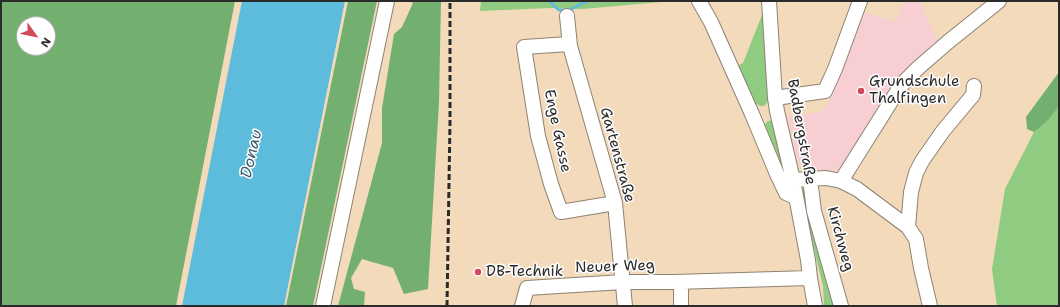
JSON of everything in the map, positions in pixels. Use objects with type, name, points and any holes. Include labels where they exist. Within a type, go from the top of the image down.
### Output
[{"type":"street","points":[[323,306],[386,1]]},
{"type":"street","points":[[699,1],[711,22],[786,193],[795,197]]},
{"type":"street","name":"Badbergstraße","points":[[769,1],[776,104],[793,180],[815,306]]},
{"type":"street","points":[[752,114],[776,104],[825,91],[835,69],[860,1]]},
{"type":"street","points":[[841,181],[894,95],[904,82],[948,42],[999,1]]},
{"type":"street","name":"Gartenstraße","points":[[567,16],[570,44],[615,203],[625,306]]},
{"type":"street","name":"Enge Gasse","points":[[570,44],[524,47],[538,136],[551,186],[561,212],[615,203]]},
{"type":"street","points":[[908,227],[911,192],[916,173],[922,161],[942,131],[973,95],[974,86]]},
{"type":"street","points":[[793,180],[826,178],[841,181],[857,189],[908,227],[916,238],[930,306]]},
{"type":"street","name":"Kirchweg","points":[[810,179],[814,211],[841,306]]},
{"type":"street","name":"Neuer Weg","points":[[522,306],[527,288],[623,282],[681,282],[810,278]]},
{"type":"street","points":[[681,282],[682,306]]},
{"type":"shaded area","name":"Grundschule Thalfingen","points":[[904,1],[920,1],[938,42],[898,80],[841,171],[809,169],[802,167],[798,162],[788,116],[822,112],[822,108],[828,103],[862,11],[896,22]]},
{"type":"green space","points":[[1,1],[235,1],[176,306],[1,306]]},
{"type":"green space","points":[[348,1],[377,1],[313,306],[286,306]]},
{"type":"green space","points":[[409,1],[441,1],[439,102],[428,289],[404,294],[393,268],[362,259],[351,278],[354,289],[365,292],[364,306],[338,306],[382,143],[382,108],[394,34],[402,27],[413,3]]},
{"type":"green space","points":[[481,1],[672,1],[583,9],[551,8],[480,11]]},
{"type":"green space","points":[[762,15],[768,100],[764,106],[760,106],[753,102],[737,66],[743,63]]},
{"type":"green space","points":[[1059,72],[1059,106],[1048,120],[1034,132],[1027,129],[1026,117]]},
{"type":"green space","points":[[1059,104],[1059,306],[997,306],[992,269],[1005,189],[1034,132]]},
{"type":"green space","points":[[772,120],[783,170],[781,171],[763,128],[768,121]]},
{"type":"green space","points":[[804,190],[808,191],[836,306],[824,306],[823,286],[805,212],[802,192]]},
{"type":"water","name":"Donau","points":[[242,1],[345,1],[284,306],[182,306]]},
{"type":"waterway","points":[[549,1],[559,10],[570,10],[587,1]]},
{"type":"railway","points":[[447,306],[450,1]]},
{"type":"place","name":"Grundschule Thalfingen","points":[[861,91]]},
{"type":"place","name":"DB-Technik","points":[[478,272]]}]
